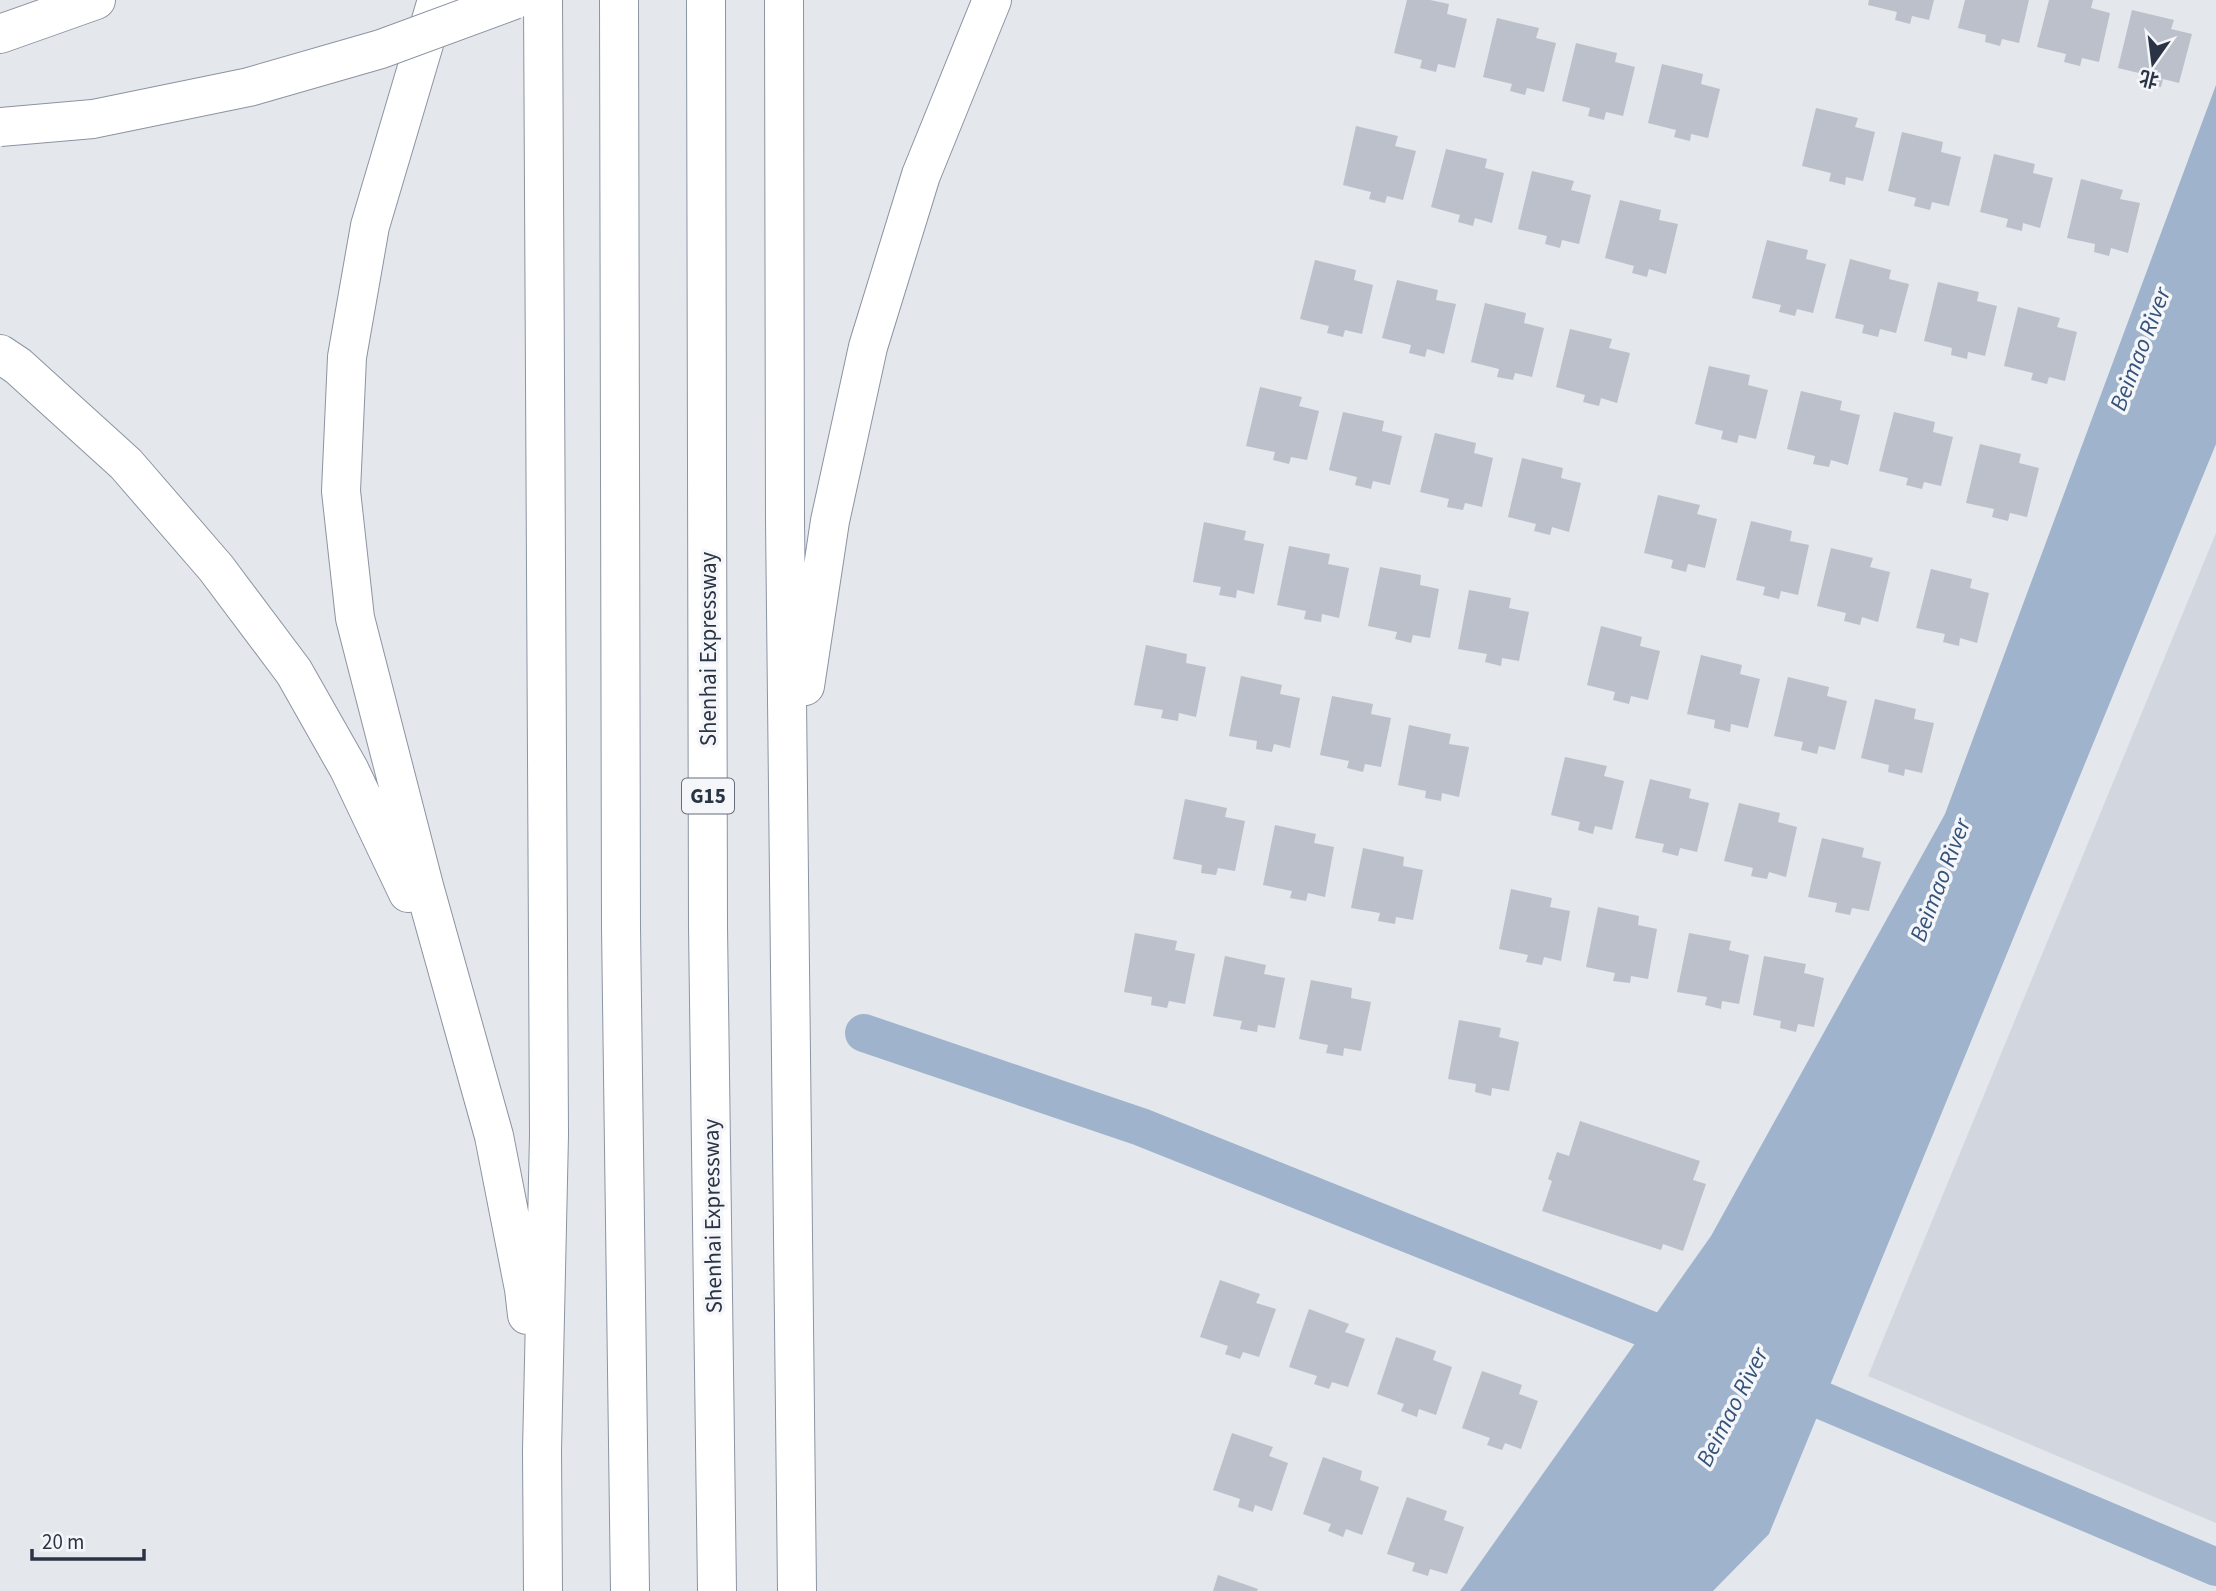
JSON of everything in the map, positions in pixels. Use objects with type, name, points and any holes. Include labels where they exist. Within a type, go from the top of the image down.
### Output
[{"type":"highway","points":[[0,32],[57,0]]},
{"type":"highway","points":[[0,32],[96,0]]},
{"type":"highway","points":[[437,0],[370,226],[347,357],[341,491],[355,618],[424,886],[494,1136],[524,1289],[542,1451]]},
{"type":"highway","points":[[0,127],[93,119],[249,87],[381,49],[514,0]]},
{"type":"highway","points":[[543,0],[549,1135],[542,1451],[543,1591]]},
{"type":"highway","points":[[784,0],[788,890],[797,1591]]},
{"type":"highway","points":[[788,890],[803,702],[830,521],[868,347],[920,175],[992,0]]},
{"type":"highway","name":"Shenhai Expressway","points":[[706,1],[708,926],[718,1591]]},
{"type":"highway","points":[[620,2],[621,927],[630,1591]]},
{"type":"highway","points":[[0,354],[18,366],[126,464],[216,568],[295,672],[349,769],[403,882],[467,1035]]},
{"type":"shaded area","points":[[2216,533],[2216,1523],[1868,1376]]},
{"type":"water","name":"Beimao River","points":[[2216,85],[2216,444],[1769,1534],[1713,1591],[1460,1591],[1711,1236],[1945,814]]},
{"type":"building","points":[[1407,0],[1430,0],[1449,4],[1447,14],[1467,19],[1455,68],[1438,64],[1436,72],[1420,68],[1422,60],[1394,53]]},
{"type":"building","points":[[1869,0],[1934,0],[1929,20],[1912,16],[1910,24],[1895,20],[1897,12],[1868,5]]},
{"type":"building","points":[[1965,0],[2029,0],[2019,43],[2002,39],[2000,46],[1985,42],[1986,35],[1958,28]]},
{"type":"building","points":[[2049,0],[2093,0],[2091,8],[2110,13],[2099,62],[2082,58],[2080,66],[2064,62],[2066,54],[2037,47]]},
{"type":"building","points":[[2132,10],[2174,20],[2171,29],[2192,34],[2179,83],[2163,79],[2161,87],[2145,83],[2147,75],[2118,68]]},
{"type":"building","points":[[1497,18],[1539,28],[1536,38],[1556,43],[1544,92],[1527,88],[1525,95],[1510,91],[1512,84],[1483,77]]},
{"type":"building","points":[[1576,43],[1617,53],[1615,62],[1635,67],[1623,116],[1606,112],[1604,120],[1588,116],[1590,108],[1562,101]]},
{"type":"building","points":[[1662,64],[1703,74],[1701,84],[1720,89],[1708,138],[1691,134],[1690,141],[1674,137],[1676,130],[1648,123]]},
{"type":"building","points":[[1816,108],[1858,118],[1855,127],[1875,132],[1863,181],[1846,177],[1845,185],[1829,181],[1831,173],[1802,166]]},
{"type":"building","points":[[1356,126],[1398,136],[1395,146],[1416,151],[1403,200],[1387,196],[1385,203],[1369,199],[1371,192],[1343,185]]},
{"type":"building","points":[[1902,132],[1943,142],[1941,152],[1961,157],[1949,206],[1932,202],[1930,210],[1914,206],[1916,198],[1888,191]]},
{"type":"building","points":[[1446,149],[1487,159],[1485,168],[1504,173],[1492,223],[1475,218],[1473,226],[1458,222],[1460,215],[1431,207]]},
{"type":"building","points":[[1994,154],[2035,164],[2033,173],[2053,178],[2040,228],[2023,223],[2022,231],[2006,227],[2008,219],[1980,212]]},
{"type":"building","points":[[1532,171],[1574,181],[1571,190],[1591,195],[1579,244],[1562,240],[1560,248],[1545,244],[1547,236],[1518,229]]},
{"type":"building","points":[[2081,179],[2123,190],[2120,199],[2140,203],[2128,253],[2111,248],[2109,256],[2094,252],[2095,244],[2067,238]]},
{"type":"building","points":[[1620,200],[1661,210],[1659,220],[1678,224],[1666,274],[1649,269],[1647,277],[1632,273],[1634,266],[1605,258]]},
{"type":"building","points":[[1767,240],[1808,250],[1806,259],[1826,264],[1813,313],[1797,309],[1795,316],[1779,312],[1781,305],[1752,298]]},
{"type":"building","points":[[1850,259],[1891,270],[1889,279],[1909,284],[1896,333],[1880,329],[1878,337],[1862,333],[1864,325],[1835,318]]},
{"type":"building","points":[[1315,260],[1356,270],[1354,280],[1373,285],[1362,334],[1345,330],[1343,337],[1327,333],[1329,326],[1300,319]]},
{"type":"building","points":[[1397,280],[1438,290],[1436,300],[1456,304],[1444,354],[1427,349],[1425,357],[1409,353],[1411,345],[1382,338]]},
{"type":"building","points":[[1938,282],[1979,292],[1977,301],[1997,306],[1985,356],[1968,352],[1967,359],[1951,355],[1952,348],[1924,341]]},
{"type":"building","points":[[1485,303],[1526,313],[1524,323],[1544,328],[1532,377],[1515,373],[1513,380],[1497,377],[1499,369],[1471,362]]},
{"type":"building","points":[[2018,307],[2060,318],[2057,327],[2077,332],[2065,381],[2049,377],[2047,384],[2031,380],[2033,373],[2004,366]]},
{"type":"building","points":[[1570,329],[1612,339],[1609,348],[1630,353],[1617,403],[1601,398],[1599,406],[1583,402],[1585,395],[1556,387]]},
{"type":"building","points":[[1709,366],[1750,375],[1748,385],[1768,390],[1756,439],[1739,435],[1737,443],[1721,439],[1723,431],[1695,424]]},
{"type":"building","points":[[1260,387],[1302,397],[1299,406],[1319,411],[1307,460],[1291,457],[1289,464],[1273,460],[1275,452],[1246,446]]},
{"type":"building","points":[[1801,391],[1842,401],[1840,410],[1860,415],[1848,465],[1831,460],[1829,467],[1813,464],[1815,456],[1787,449]]},
{"type":"building","points":[[1343,412],[1384,421],[1382,431],[1402,436],[1390,485],[1373,481],[1371,489],[1355,485],[1357,477],[1329,470]]},
{"type":"building","points":[[1894,412],[1935,422],[1933,432],[1953,437],[1941,486],[1924,482],[1922,489],[1906,485],[1908,478],[1879,471]]},
{"type":"building","points":[[1435,433],[1476,443],[1474,453],[1493,458],[1482,507],[1465,503],[1463,510],[1447,507],[1449,499],[1420,492]]},
{"type":"building","points":[[1980,444],[2021,454],[2019,463],[2039,468],[2027,517],[2010,513],[2008,521],[1992,517],[1994,509],[1966,503]]},
{"type":"building","points":[[1522,458],[1563,468],[1561,478],[1581,483],[1569,532],[1552,527],[1550,535],[1534,531],[1536,524],[1508,517]]},
{"type":"building","points":[[1658,495],[1700,505],[1697,514],[1717,519],[1705,568],[1688,564],[1686,572],[1671,568],[1673,560],[1644,553]]},
{"type":"building","points":[[1751,521],[1792,531],[1790,541],[1809,545],[1798,595],[1781,591],[1779,599],[1763,595],[1765,587],[1736,580]]},
{"type":"building","points":[[1204,522],[1246,531],[1244,540],[1264,544],[1254,594],[1237,590],[1236,598],[1219,595],[1221,587],[1193,582]]},
{"type":"building","points":[[1289,546],[1330,554],[1328,564],[1349,568],[1339,618],[1322,614],[1321,622],[1304,619],[1306,611],[1277,605]]},
{"type":"building","points":[[1831,548],[1873,558],[1870,567],[1890,572],[1878,622],[1862,617],[1860,625],[1844,621],[1846,613],[1817,606]]},
{"type":"building","points":[[1380,567],[1421,575],[1420,585],[1439,589],[1430,638],[1413,635],[1411,643],[1395,639],[1397,632],[1368,626]]},
{"type":"building","points":[[1931,569],[1972,579],[1970,588],[1989,593],[1977,643],[1960,638],[1959,646],[1943,642],[1945,634],[1916,628]]},
{"type":"building","points":[[1469,590],[1511,598],[1509,608],[1529,612],[1519,661],[1502,658],[1501,666],[1485,662],[1487,654],[1458,649]]},
{"type":"building","points":[[1601,626],[1642,637],[1640,646],[1660,651],[1648,700],[1631,696],[1629,704],[1613,700],[1615,692],[1587,685]]},
{"type":"building","points":[[1146,645],[1187,654],[1186,663],[1206,667],[1196,717],[1179,713],[1178,721],[1161,718],[1163,710],[1134,705]]},
{"type":"building","points":[[1701,655],[1742,665],[1740,674],[1760,679],[1748,728],[1731,724],[1730,732],[1714,728],[1715,720],[1687,714]]},
{"type":"building","points":[[1241,676],[1282,685],[1280,694],[1300,698],[1290,748],[1274,744],[1272,752],[1256,749],[1257,741],[1229,736]]},
{"type":"building","points":[[1788,677],[1829,687],[1827,696],[1847,701],[1835,750],[1819,746],[1817,754],[1801,750],[1803,742],[1774,736]]},
{"type":"building","points":[[1332,696],[1373,704],[1371,714],[1391,718],[1381,767],[1365,764],[1363,772],[1347,768],[1349,761],[1320,755]]},
{"type":"building","points":[[1875,699],[1916,709],[1914,719],[1934,723],[1922,773],[1905,769],[1904,776],[1888,772],[1889,765],[1861,758]]},
{"type":"building","points":[[1409,725],[1451,734],[1449,744],[1469,747],[1459,797],[1442,793],[1441,801],[1425,798],[1426,791],[1398,785]]},
{"type":"building","points":[[1565,757],[1607,766],[1604,776],[1624,781],[1612,830],[1595,826],[1593,834],[1578,830],[1580,822],[1551,815]]},
{"type":"building","points":[[1650,779],[1691,789],[1689,798],[1709,803],[1697,852],[1680,848],[1678,856],[1662,852],[1664,844],[1635,838]]},
{"type":"building","points":[[1185,799],[1227,808],[1225,817],[1245,821],[1235,871],[1218,868],[1216,875],[1201,873],[1202,865],[1173,859]]},
{"type":"building","points":[[1739,803],[1780,813],[1778,822],[1797,827],[1786,877],[1769,872],[1767,879],[1751,876],[1753,868],[1724,861]]},
{"type":"building","points":[[1275,825],[1316,834],[1314,843],[1334,847],[1325,897],[1308,893],[1306,901],[1290,898],[1292,891],[1263,885]]},
{"type":"building","points":[[1822,838],[1864,848],[1862,857],[1881,862],[1869,911],[1852,908],[1850,915],[1835,912],[1837,903],[1808,897]]},
{"type":"building","points":[[1363,848],[1404,857],[1403,866],[1423,870],[1413,920],[1396,917],[1395,924],[1378,921],[1380,913],[1351,908]]},
{"type":"building","points":[[1511,889],[1552,898],[1550,907],[1570,911],[1561,961],[1544,957],[1542,965],[1526,962],[1528,955],[1499,949]]},
{"type":"building","points":[[1598,907],[1639,916],[1638,925],[1657,929],[1648,979],[1631,976],[1630,983],[1613,981],[1615,973],[1586,967]]},
{"type":"building","points":[[1135,933],[1177,941],[1175,950],[1195,954],[1185,1004],[1169,1001],[1167,1008],[1151,1005],[1152,997],[1124,992]]},
{"type":"building","points":[[1689,933],[1731,941],[1729,950],[1749,955],[1739,1004],[1722,1001],[1721,1009],[1705,1005],[1707,997],[1677,992]]},
{"type":"building","points":[[1225,956],[1266,965],[1264,974],[1285,978],[1275,1028],[1258,1025],[1257,1032],[1240,1029],[1242,1021],[1213,1016]]},
{"type":"building","points":[[1764,956],[1806,964],[1804,973],[1824,978],[1814,1027],[1798,1024],[1796,1032],[1780,1028],[1781,1021],[1753,1015]]},
{"type":"building","points":[[1311,980],[1352,988],[1351,998],[1371,1002],[1361,1051],[1344,1048],[1343,1056],[1326,1053],[1328,1045],[1299,1039]]},
{"type":"building","points":[[1459,1020],[1501,1028],[1499,1037],[1519,1042],[1509,1091],[1492,1088],[1491,1096],[1475,1092],[1476,1084],[1448,1079]]},
{"type":"building","points":[[1580,1121],[1700,1161],[1693,1180],[1706,1184],[1683,1251],[1663,1244],[1661,1250],[1542,1211],[1552,1181],[1548,1179],[1557,1152],[1569,1156]]},
{"type":"building","points":[[1220,1280],[1260,1294],[1256,1303],[1276,1309],[1259,1357],[1243,1352],[1240,1359],[1225,1354],[1228,1346],[1200,1337]]},
{"type":"building","points":[[1309,1309],[1349,1324],[1345,1332],[1365,1339],[1348,1387],[1332,1382],[1329,1389],[1314,1384],[1317,1376],[1289,1367]]},
{"type":"building","points":[[1396,1337],[1436,1351],[1433,1360],[1452,1367],[1436,1415],[1419,1409],[1417,1417],[1401,1411],[1404,1404],[1377,1394]]},
{"type":"building","points":[[1482,1371],[1522,1385],[1519,1394],[1538,1401],[1521,1449],[1505,1443],[1502,1450],[1487,1445],[1490,1438],[1462,1428]]},
{"type":"building","points":[[1232,1433],[1273,1447],[1269,1456],[1288,1463],[1272,1511],[1255,1505],[1253,1512],[1238,1507],[1240,1499],[1213,1490]]},
{"type":"building","points":[[1323,1457],[1362,1471],[1360,1480],[1379,1487],[1362,1535],[1346,1529],[1343,1537],[1328,1531],[1331,1524],[1303,1514]]},
{"type":"building","points":[[1407,1497],[1447,1511],[1444,1520],[1464,1527],[1447,1574],[1430,1569],[1428,1576],[1412,1571],[1415,1563],[1387,1554]]},
{"type":"building","points":[[1218,1575],[1258,1589],[1213,1591]]},
{"type":"waterway","points":[[864,1033],[1141,1127],[1695,1348]]},
{"type":"waterway","points":[[1776,1381],[2216,1567]]}]
